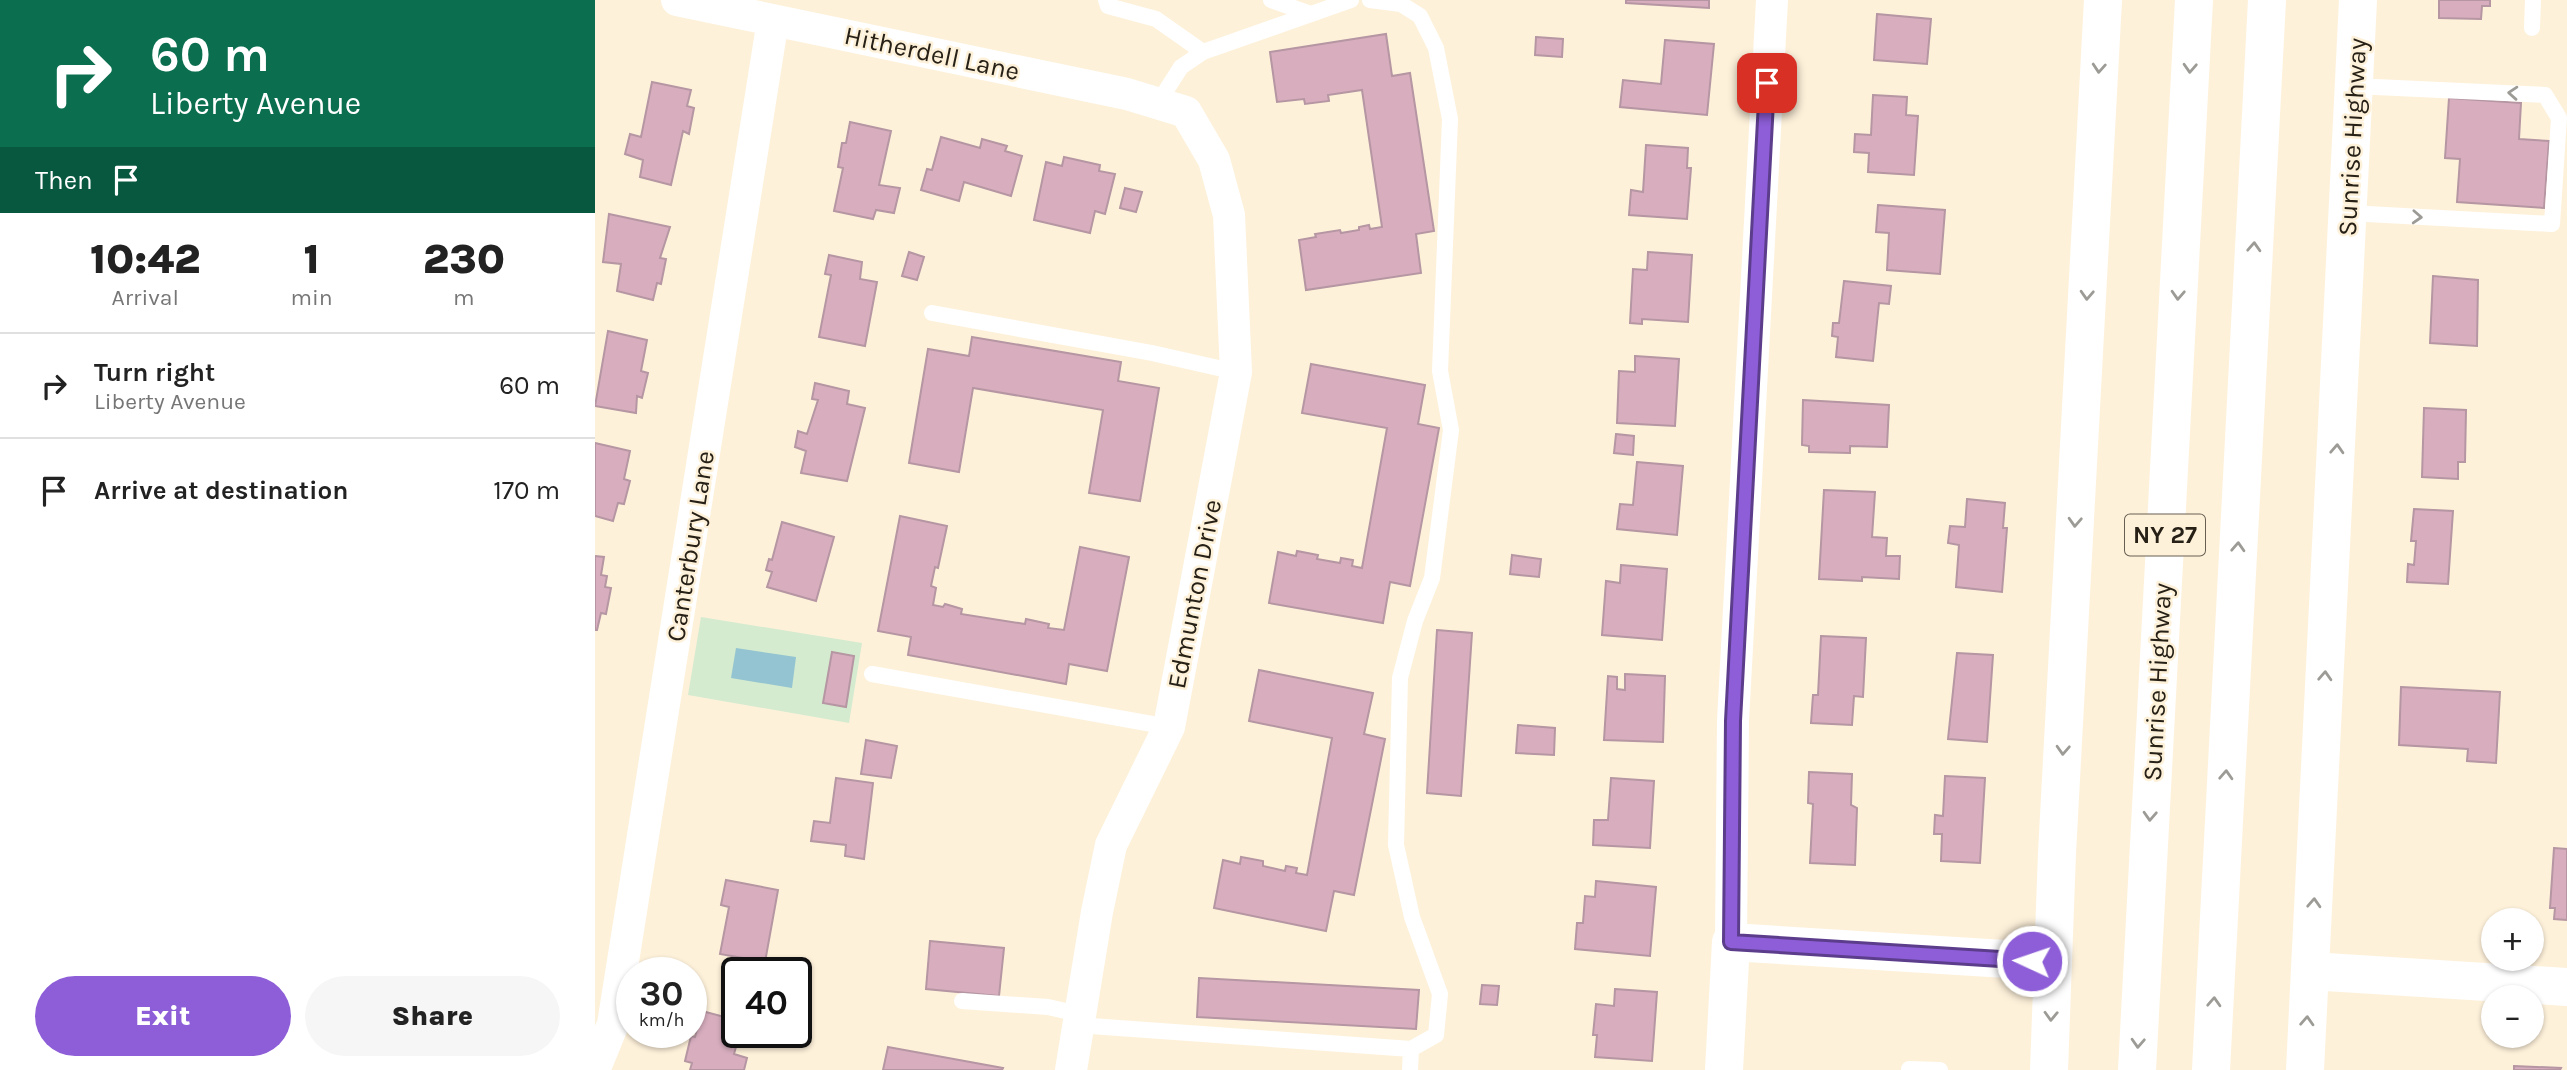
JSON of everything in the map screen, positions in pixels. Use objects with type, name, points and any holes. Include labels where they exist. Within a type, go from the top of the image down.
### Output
[{"type":"main road","points":[[2049,1070],[2057,853],[2103,0]]},
{"type":"main road","name":"Sunrise Highway","points":[[2137,1070],[2194,0]]},
{"type":"main road","name":"NY 27","points":[[2211,1070],[2267,0]]},
{"type":"main road","name":"Sunrise Highway","points":[[2305,1070],[2358,0]]},
{"type":"main road","points":[[1724,1070],[1731,942],[2053,962]]},
{"type":"main road","points":[[2310,971],[2567,988]]},
{"type":"street","name":"Hitherdell Lane","points":[[677,0],[1127,94],[1172,108]]},
{"type":"street","points":[[1731,942],[1733,721],[1772,0]]},
{"type":"street","name":"Canterbury Lane","points":[[595,1068],[614,1024],[773,20]]},
{"type":"street","name":"Edmunton Drive","points":[[1071,1070],[1111,845],[1169,727],[1236,372],[1229,215],[1214,160],[1172,108]]},
{"type":"lane","points":[[1107,0],[1108,6],[1156,19],[1203,52]]},
{"type":"lane","points":[[1271,0],[1311,14]]},
{"type":"lane","points":[[1172,108],[1181,67],[1203,52],[1351,0]]},
{"type":"lane","points":[[962,1001],[1048,1007],[1078,1020],[1411,1049],[1436,1035],[1440,994],[1412,917],[1396,845],[1400,678],[1415,621],[1432,578],[1451,430],[1440,371],[1450,119],[1436,48],[1420,16],[1401,4],[1370,0]]},
{"type":"lane","points":[[2532,28],[2533,0]]},
{"type":"lane","points":[[2349,213],[2552,224],[2559,118],[2545,95],[2354,86]]},
{"type":"lane","points":[[932,313],[1152,353],[1236,372]]},
{"type":"lane","points":[[872,674],[1169,727]]},
{"type":"lane","points":[[1410,1070],[1411,1049]]},
{"type":"lane","points":[[1909,1069],[1940,1070]]},
{"type":"green space","points":[[701,617],[862,643],[849,723],[688,695]]},
{"type":"water","points":[[736,648],[796,657],[792,688],[731,678]]},
{"type":"building","points":[[1626,0],[1709,0],[1709,8],[1626,3]]},
{"type":"building","points":[[2439,0],[2490,0],[2490,6],[2482,6],[2481,19],[2439,18]]},
{"type":"building","points":[[1877,14],[1931,19],[1927,64],[1874,60]]},
{"type":"building","points":[[1386,34],[1392,76],[1410,73],[1434,231],[1416,234],[1421,273],[1306,290],[1299,240],[1316,237],[1315,234],[1359,230],[1359,227],[1369,225],[1370,229],[1382,227],[1362,90],[1328,95],[1329,101],[1305,104],[1304,99],[1277,102],[1270,52]]},
{"type":"building","points":[[1536,37],[1563,39],[1562,57],[1535,55]]},
{"type":"building","points":[[1665,40],[1714,44],[1707,115],[1620,107],[1623,80],[1661,84]]},
{"type":"building","points":[[652,82],[691,90],[687,106],[694,108],[689,134],[683,131],[671,185],[640,177],[643,160],[625,154],[630,134],[641,137]]},
{"type":"building","points":[[1873,95],[1907,97],[1906,115],[1918,116],[1914,175],[1868,172],[1869,153],[1854,152],[1855,134],[1871,135]]},
{"type":"building","points":[[2449,98],[2521,103],[2519,139],[2549,141],[2544,208],[2457,202],[2460,159],[2445,158]]},
{"type":"building","points":[[850,122],[891,131],[879,185],[900,188],[894,213],[876,210],[873,219],[834,211],[843,168],[838,167],[842,143],[846,143]]},
{"type":"building","points":[[941,137],[980,148],[982,139],[1007,146],[1005,151],[1022,156],[1011,196],[964,182],[959,201],[921,190],[927,169],[932,170]]},
{"type":"building","points":[[1646,145],[1688,148],[1687,168],[1691,168],[1687,219],[1629,215],[1631,190],[1643,192]]},
{"type":"building","points":[[1064,157],[1100,165],[1099,171],[1115,174],[1105,214],[1095,211],[1090,233],[1034,220],[1046,162],[1062,166]]},
{"type":"building","points":[[1125,188],[1142,192],[1136,212],[1120,208]]},
{"type":"building","points":[[1878,205],[1945,210],[1940,274],[1887,270],[1889,233],[1876,232]]},
{"type":"building","points":[[609,214],[670,227],[660,258],[666,259],[661,284],[657,283],[653,300],[617,291],[621,264],[603,262]]},
{"type":"building","points":[[909,252],[924,257],[917,280],[902,276]]},
{"type":"building","points":[[1648,252],[1692,255],[1688,322],[1642,319],[1642,324],[1630,323],[1633,269],[1647,270]]},
{"type":"building","points":[[829,255],[862,262],[860,279],[877,282],[865,346],[819,337],[831,275],[825,274]]},
{"type":"building","points":[[2433,276],[2478,280],[2477,346],[2430,343]]},
{"type":"building","points":[[1844,281],[1891,286],[1889,304],[1879,303],[1873,361],[1836,357],[1838,337],[1832,336],[1833,323],[1839,323]]},
{"type":"building","points":[[608,331],[647,340],[641,371],[648,373],[642,398],[637,396],[636,413],[595,406]]},
{"type":"building","points":[[972,337],[1121,362],[1118,381],[1159,388],[1140,501],[1089,493],[1103,410],[973,388],[959,472],[909,463],[928,349],[969,356]]},
{"type":"building","points":[[1635,356],[1679,359],[1675,426],[1617,423],[1619,371],[1635,372]]},
{"type":"building","points":[[1311,364],[1425,385],[1418,424],[1439,428],[1410,586],[1390,582],[1383,623],[1269,603],[1278,552],[1296,556],[1297,551],[1318,555],[1317,559],[1340,563],[1341,558],[1353,560],[1352,566],[1362,568],[1387,428],[1302,413]]},
{"type":"building","points":[[815,383],[849,391],[847,404],[865,408],[847,481],[801,473],[806,451],[795,447],[798,431],[807,434],[818,400],[812,399]]},
{"type":"building","points":[[1803,400],[1889,405],[1887,447],[1850,446],[1850,453],[1809,452],[1809,446],[1802,445]]},
{"type":"building","points":[[2424,408],[2466,410],[2465,462],[2458,462],[2458,479],[2422,477]]},
{"type":"building","points":[[1616,434],[1634,436],[1633,455],[1614,453]]},
{"type":"building","points":[[595,443],[630,451],[624,479],[630,481],[624,504],[618,503],[613,521],[595,516]]},
{"type":"building","points":[[1637,462],[1683,466],[1677,535],[1617,529],[1620,504],[1633,505]]},
{"type":"building","points":[[1824,490],[1875,492],[1872,537],[1887,538],[1886,556],[1900,556],[1899,579],[1819,579]]},
{"type":"building","points":[[1967,499],[2005,503],[2003,528],[2007,528],[2002,592],[1956,587],[1959,545],[1948,543],[1950,526],[1965,527]]},
{"type":"building","points":[[2414,509],[2453,511],[2448,584],[2407,582],[2408,564],[2414,565],[2416,541],[2411,541]]},
{"type":"building","points":[[900,516],[947,526],[938,568],[935,567],[931,586],[936,588],[933,605],[943,607],[945,604],[962,609],[961,614],[1025,624],[1026,619],[1049,624],[1048,628],[1064,630],[1080,547],[1129,557],[1107,671],[1069,664],[1066,684],[908,655],[911,637],[878,631]]},
{"type":"building","points":[[782,522],[834,537],[816,601],[767,587],[772,572],[766,570],[769,559],[772,560]]},
{"type":"building","points":[[1512,555],[1541,559],[1539,577],[1510,574]]},
{"type":"building","points":[[595,556],[604,557],[601,575],[607,576],[605,587],[611,588],[606,614],[601,613],[597,630],[595,630]]},
{"type":"building","points":[[1621,565],[1667,569],[1662,640],[1602,635],[1606,581],[1620,583]]},
{"type":"building","points":[[1437,630],[1472,633],[1461,796],[1427,793]]},
{"type":"building","points":[[1821,636],[1866,638],[1863,697],[1854,696],[1852,725],[1811,723],[1813,695],[1818,695]]},
{"type":"building","points":[[832,652],[854,656],[846,707],[823,703]]},
{"type":"building","points":[[1957,653],[1993,655],[1987,742],[1948,739]]},
{"type":"building","points":[[1259,670],[1373,693],[1364,734],[1385,739],[1354,895],[1334,891],[1326,931],[1214,908],[1223,860],[1240,864],[1241,857],[1263,861],[1263,866],[1285,871],[1286,866],[1297,868],[1296,873],[1307,875],[1332,738],[1249,721]]},
{"type":"building","points":[[1625,674],[1665,676],[1663,742],[1604,740],[1608,676],[1617,677],[1617,689],[1625,690]]},
{"type":"building","points":[[2401,687],[2500,692],[2496,763],[2467,761],[2468,749],[2399,745]]},
{"type":"building","points":[[1518,725],[1555,728],[1554,755],[1516,753]]},
{"type":"building","points":[[866,740],[897,746],[891,778],[861,774]]},
{"type":"building","points":[[1809,772],[1852,774],[1851,805],[1857,808],[1855,865],[1810,863],[1813,804],[1808,803]]},
{"type":"building","points":[[1945,776],[1985,778],[1980,863],[1941,861],[1942,834],[1934,834],[1935,815],[1943,816]]},
{"type":"building","points":[[836,778],[873,783],[864,859],[845,856],[846,845],[811,841],[814,821],[830,823]]},
{"type":"building","points":[[1611,778],[1654,781],[1650,848],[1593,845],[1594,820],[1608,820]]},
{"type":"building","points":[[2554,848],[2567,849],[2567,920],[2554,919],[2555,908],[2550,908]]},
{"type":"building","points":[[726,880],[778,890],[766,957],[720,954],[729,907],[721,905]]},
{"type":"building","points":[[1596,881],[1656,887],[1650,956],[1575,949],[1577,923],[1583,923],[1585,896],[1595,897]]},
{"type":"building","points":[[930,941],[1004,948],[999,996],[926,989]]},
{"type":"building","points":[[1199,978],[1419,990],[1416,1029],[1197,1017]]},
{"type":"building","points":[[1482,985],[1499,986],[1497,1005],[1480,1004]]},
{"type":"building","points":[[1615,989],[1657,992],[1652,1061],[1595,1057],[1597,1035],[1593,1035],[1596,1004],[1614,1006]]},
{"type":"building","points":[[707,1012],[721,1016],[721,1048],[736,1048],[734,1054],[747,1058],[744,1070],[690,1070],[692,1063],[685,1061],[688,1048],[707,1048]]},
{"type":"building","points":[[888,1047],[1003,1068],[883,1070]]},
{"type":"building","points":[[2514,1066],[2561,1068],[2514,1070]]},
{"type":"route","points":[[1767,83],[1733,721],[1731,942],[2032,961]]}]
